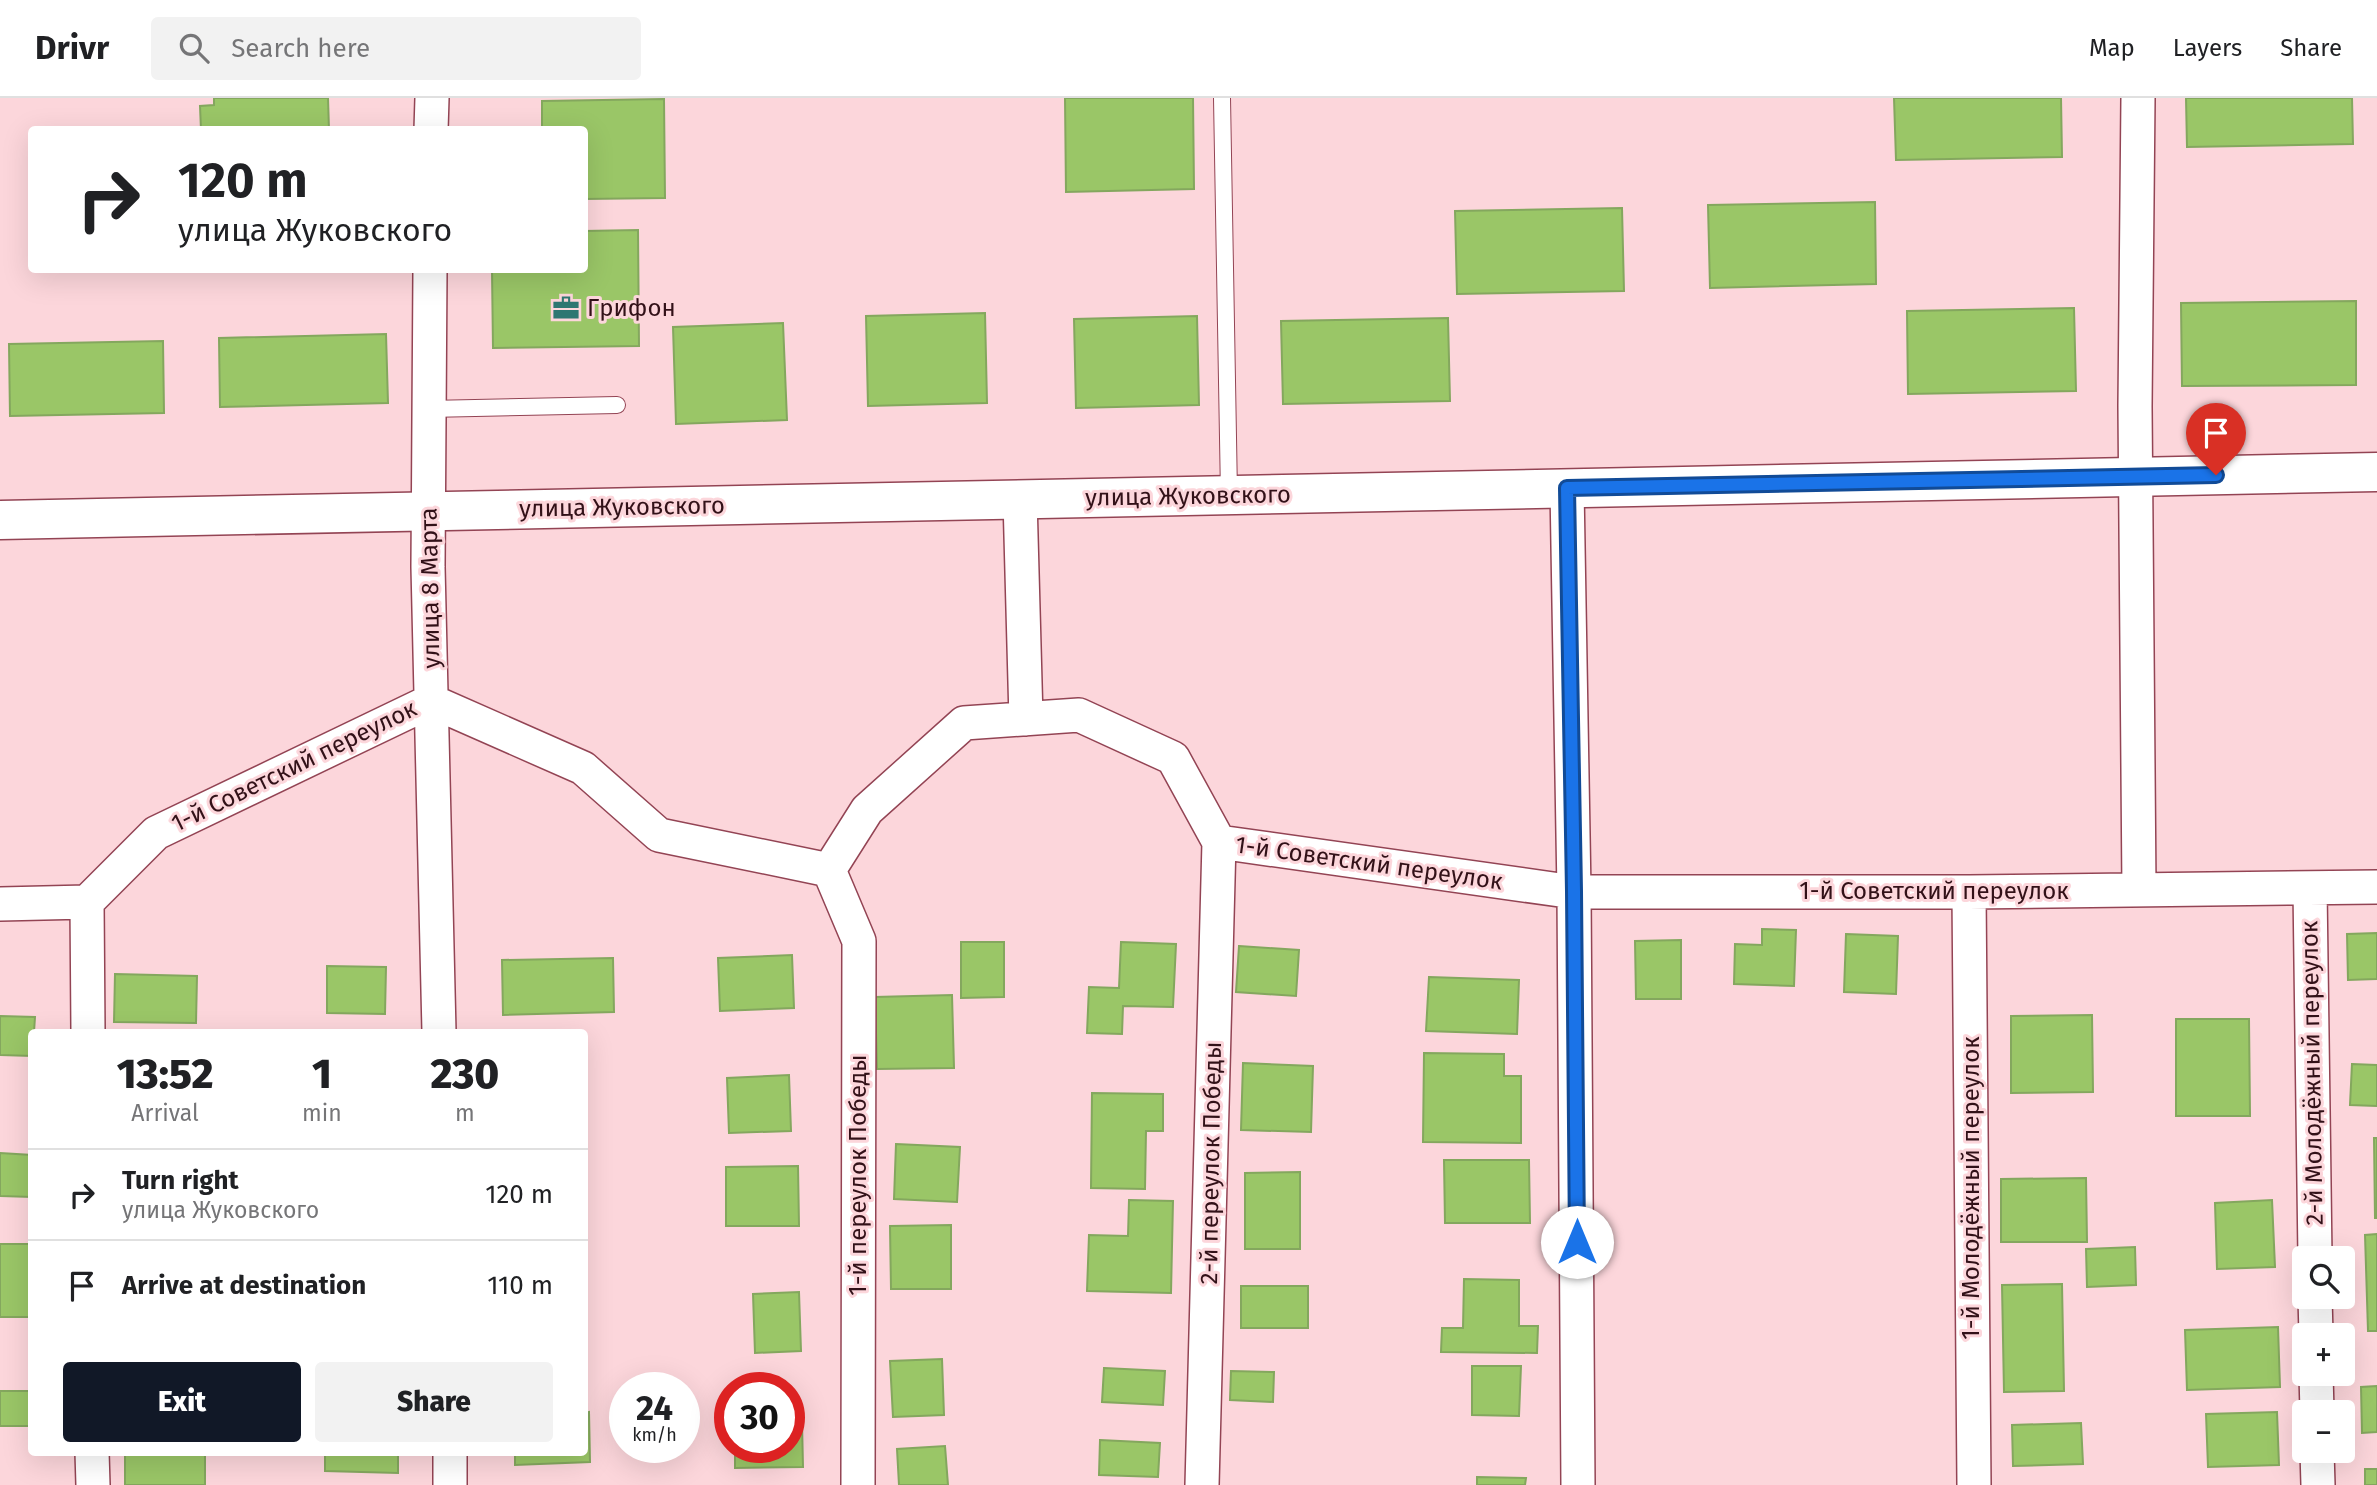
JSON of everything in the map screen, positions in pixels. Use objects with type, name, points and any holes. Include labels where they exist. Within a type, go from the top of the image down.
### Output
[{"type":"street","points":[[431,126],[432,98]]},
{"type":"street","points":[[2138,98],[2135,477],[2139,890]]},
{"type":"street","name":"улица 8 Марта","points":[[429,273],[431,701],[439,1029]]},
{"type":"street","name":"улица Жуковского","points":[[0,520],[2377,472]]},
{"type":"street","points":[[1567,488],[1574,891],[1578,1485]]},
{"type":"street","points":[[1020,499],[1026,719]]},
{"type":"street","name":"1-й Советский переулок","points":[[87,902],[156,832],[431,701],[583,768],[659,835],[829,870],[867,810],[964,723],[1079,715],[1173,758],[1219,842],[1574,891],[1969,892],[2377,887]]},
{"type":"street","name":"2-й переулок Победы","points":[[1202,1485],[1219,842]]},
{"type":"street","name":"1-й переулок Победы","points":[[829,870],[859,941],[858,1485]]},
{"type":"street","name":"2-й Молодёжный переулок","points":[[2309,888],[2315,1246]]},
{"type":"street","name":"1-й Молодёжный переулок","points":[[1969,892],[1974,1485]]},
{"type":"street","points":[[0,904],[87,902],[88,1029]]},
{"type":"street","points":[[92,1456],[93,1485]]},
{"type":"street","points":[[450,1456],[450,1485]]},
{"type":"street","points":[[2317,1463],[2318,1485]]},
{"type":"lane","points":[[1222,98],[1230,495]]},
{"type":"lane","points":[[428,409],[617,405]]},
{"type":"building","points":[[214,98],[328,98],[329,126],[201,126],[200,106],[214,105]]},
{"type":"building","points":[[1065,98],[1193,98],[1194,189],[1066,192]]},
{"type":"building","points":[[1894,98],[2061,98],[2062,157],[1896,160]]},
{"type":"building","points":[[2186,98],[2352,98],[2353,144],[2187,147]]},
{"type":"building","points":[[664,99],[665,198],[588,199],[588,126],[542,126],[542,101]]},
{"type":"building","points":[[1875,202],[1876,284],[1710,288],[1708,205]]},
{"type":"building","points":[[1622,208],[1624,291],[1457,294],[1455,211]]},
{"type":"building","name":"Грифон","points":[[638,230],[639,346],[493,348],[492,273],[588,273],[588,231]]},
{"type":"building","points":[[2356,301],[2356,385],[2182,386],[2181,303]]},
{"type":"building","points":[[2074,308],[2076,391],[1908,394],[1907,311]]},
{"type":"building","points":[[985,313],[987,403],[868,406],[866,316]]},
{"type":"building","points":[[1197,316],[1199,405],[1076,408],[1074,319]]},
{"type":"building","points":[[1448,318],[1450,401],[1283,404],[1281,321]]},
{"type":"building","points":[[783,323],[787,420],[676,424],[673,327]]},
{"type":"building","points":[[386,334],[388,403],[220,407],[219,338]]},
{"type":"building","points":[[163,341],[164,413],[10,416],[9,344]]},
{"type":"building","points":[[1762,929],[1796,930],[1794,986],[1734,984],[1735,944],[1762,945]]},
{"type":"building","points":[[2377,933],[2377,979],[2348,980],[2347,934]]},
{"type":"building","points":[[1846,934],[1898,936],[1896,994],[1844,992]]},
{"type":"building","points":[[1681,940],[1681,999],[1636,999],[1635,941]]},
{"type":"building","points":[[961,942],[1004,942],[1004,997],[961,998]]},
{"type":"building","points":[[1121,942],[1176,944],[1173,1007],[1123,1006],[1122,1034],[1087,1033],[1089,987],[1119,988]]},
{"type":"building","points":[[1239,946],[1299,950],[1296,996],[1236,992]]},
{"type":"building","points":[[792,955],[794,1008],[720,1011],[718,958]]},
{"type":"building","points":[[613,958],[614,1012],[503,1015],[502,960]]},
{"type":"building","points":[[327,966],[386,967],[385,1014],[327,1013]]},
{"type":"building","points":[[115,974],[197,976],[196,1023],[114,1022]]},
{"type":"building","points":[[1429,977],[1519,980],[1517,1034],[1426,1031]]},
{"type":"building","points":[[952,995],[954,1068],[877,1069],[875,997]]},
{"type":"building","points":[[2092,1015],[2093,1092],[2011,1093],[2011,1016]]},
{"type":"building","points":[[0,1016],[35,1017],[34,1029],[28,1029],[28,1056],[0,1055]]},
{"type":"building","points":[[2176,1019],[2249,1019],[2250,1116],[2176,1116]]},
{"type":"building","points":[[1424,1053],[1504,1054],[1504,1076],[1521,1076],[1521,1143],[1423,1142]]},
{"type":"building","points":[[1243,1063],[1313,1066],[1311,1132],[1241,1130]]},
{"type":"building","points":[[2352,1064],[2377,1065],[2377,1106],[2350,1105]]},
{"type":"building","points":[[789,1075],[791,1131],[729,1133],[727,1078]]},
{"type":"building","points":[[1092,1093],[1163,1094],[1163,1131],[1146,1131],[1145,1189],[1091,1188]]},
{"type":"building","points":[[2374,1138],[2377,1138],[2377,1218],[2375,1218]]},
{"type":"building","points":[[896,1144],[960,1147],[957,1202],[894,1199]]},
{"type":"building","points":[[0,1153],[28,1155],[28,1197],[0,1196]]},
{"type":"building","points":[[1444,1160],[1529,1160],[1530,1223],[1445,1223]]},
{"type":"building","points":[[798,1166],[799,1226],[726,1226],[726,1167]]},
{"type":"building","points":[[1300,1172],[1300,1249],[1245,1249],[1245,1173]]},
{"type":"building","points":[[2086,1178],[2087,1242],[2001,1242],[2001,1179]]},
{"type":"building","points":[[1129,1200],[1173,1201],[1171,1293],[1087,1291],[1089,1235],[1128,1236]]},
{"type":"building","points":[[2272,1200],[2275,1267],[2217,1269],[2215,1203]]},
{"type":"building","points":[[951,1225],[951,1289],[891,1289],[890,1226]]},
{"type":"building","points":[[2377,1234],[2377,1331],[2368,1331],[2365,1235]]},
{"type":"building","points":[[0,1244],[28,1244],[28,1317],[0,1317]]},
{"type":"building","points":[[2135,1247],[2136,1285],[2087,1287],[2086,1249]]},
{"type":"building","points":[[1464,1279],[1519,1280],[1519,1326],[1538,1326],[1537,1353],[1441,1352],[1442,1328],[1463,1328]]},
{"type":"building","points":[[2062,1284],[2064,1391],[2004,1392],[2002,1285]]},
{"type":"building","points":[[1241,1286],[1308,1286],[1308,1328],[1241,1328]]},
{"type":"building","points":[[799,1292],[801,1351],[755,1353],[753,1294]]},
{"type":"building","points":[[2278,1327],[2280,1387],[2187,1390],[2185,1330]]},
{"type":"building","points":[[942,1359],[944,1415],[893,1417],[890,1361]]},
{"type":"building","points":[[1472,1366],[1521,1366],[1519,1416],[1472,1415]]},
{"type":"building","points":[[1104,1368],[1165,1371],[1163,1405],[1102,1402]]},
{"type":"building","points":[[1231,1371],[1274,1372],[1273,1402],[1230,1400]]},
{"type":"building","points":[[2377,1386],[2377,1432],[2362,1433],[2361,1387]]},
{"type":"building","points":[[0,1391],[28,1391],[28,1426],[0,1426]]},
{"type":"building","points":[[588,1412],[590,1462],[515,1465],[515,1456],[588,1456]]},
{"type":"building","points":[[2277,1412],[2279,1465],[2208,1467],[2206,1414]]},
{"type":"building","points":[[2081,1423],[2083,1464],[2013,1466],[2012,1425]]},
{"type":"building","points":[[1100,1440],[1160,1443],[1158,1477],[1099,1475]]},
{"type":"building","points":[[945,1446],[948,1485],[899,1485],[897,1449]]},
{"type":"building","points":[[125,1456],[205,1456],[205,1485],[125,1485]]},
{"type":"building","points":[[325,1456],[398,1456],[398,1473],[325,1471]]},
{"type":"building","points":[[735,1463],[803,1463],[803,1467],[735,1468]]},
{"type":"building","points":[[2365,1469],[2377,1469],[2377,1485],[2365,1485]]},
{"type":"building","points":[[1477,1477],[1526,1478],[1525,1485],[1477,1485]]},
{"type":"place","name":"Грифон","points":[[566,308]]},
{"type":"route","points":[[1577,1242],[1567,488],[2216,475]]}]
